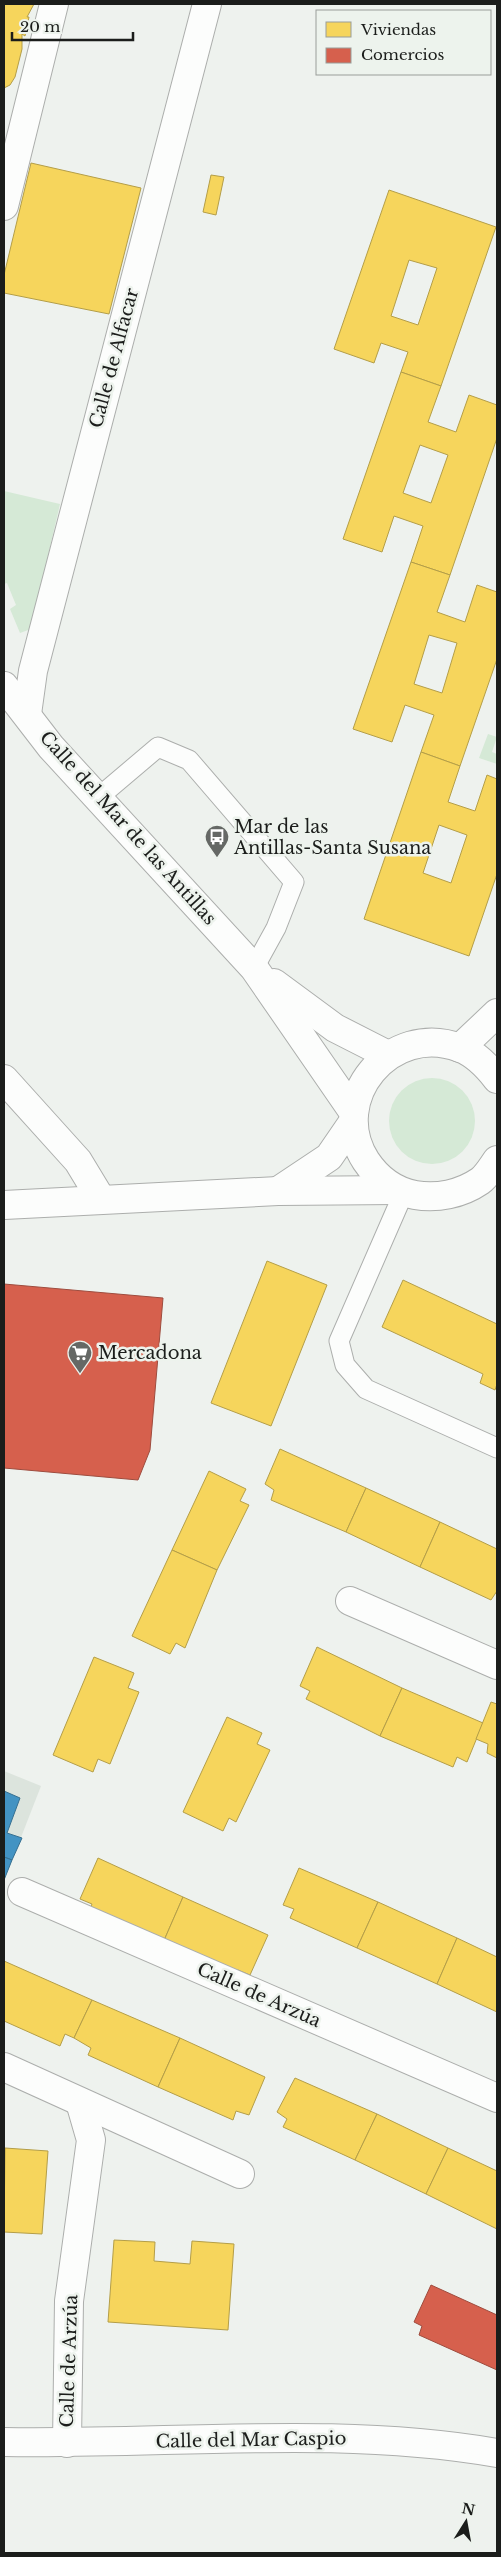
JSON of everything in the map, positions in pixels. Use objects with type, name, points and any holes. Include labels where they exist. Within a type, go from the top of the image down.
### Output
[{"type":"street","points":[[4,206],[54,4]]},
{"type":"street","name":"Calle de Alfacar","points":[[27,714],[33,671],[207,4]]},
{"type":"street","name":"Calle del Mar de las Antillas","points":[[4,686],[51,747],[99,796],[254,968],[353,1118]]},
{"type":"street","name":"Calle del Mar de las Antillas","points":[[254,968],[335,1028],[388,1055]]},
{"type":"street","points":[[460,1048],[497,1013]]},
{"type":"street","points":[[278,1191],[329,1157],[353,1118],[359,1090],[371,1071],[388,1055],[411,1045],[435,1042],[460,1048],[482,1061],[497,1079]]},
{"type":"street","points":[[4,1079],[78,1161],[101,1199]]},
{"type":"street","points":[[353,1118],[359,1150],[374,1173],[400,1191]]},
{"type":"street","points":[[4,1205],[278,1191],[400,1191],[430,1198],[455,1193],[492,1176]]},
{"type":"street","points":[[350,1601],[497,1665]]},
{"type":"street","name":"Calle de Arzúa","points":[[22,1892],[497,2098]]},
{"type":"street","points":[[4,2067],[240,2174]]},
{"type":"street","name":"Calle de Arzúa","points":[[67,2443],[69,2300],[91,2140],[80,2102]]},
{"type":"street","name":"Calle del Mar Caspio","points":[[4,2442],[67,2443],[342,2438],[451,2445],[497,2453]]},
{"type":"lane","points":[[99,796],[158,747],[189,760],[294,882],[276,928],[254,968]]},
{"type":"lane","points":[[400,1191],[339,1341],[345,1365],[366,1389],[497,1448]]},
{"type":"shaded area","points":[[4,1771],[41,1786],[4,1881]]},
{"type":"green space","points":[[4,491],[60,504],[31,629],[20,633],[10,609],[16,605],[7,583],[4,584]]},
{"type":"green space","points":[[488,734],[497,737],[492,752],[497,754],[497,764],[479,758]]},
{"type":"green space","points":[[432,1078],[449,1081],[463,1090],[472,1104],[475,1121],[472,1138],[463,1152],[449,1161],[432,1164],[415,1161],[401,1152],[392,1138],[389,1121],[392,1104],[401,1090],[415,1081]]},
{"type":"building: Viviendas","points":[[4,4],[34,4],[27,17],[29,17],[25,36],[22,34],[22,49],[15,77],[10,85],[4,88]]},
{"type":"building: Viviendas","points":[[31,163],[141,188],[109,314],[4,293],[4,275]]},
{"type":"building: Viviendas","points":[[211,175],[224,177],[216,215],[203,212]]},
{"type":"building: Viviendas","points":[[389,190],[496,227],[441,386],[401,372],[408,352],[381,343],[374,363],[334,349]],"holes":[[[409,260],[437,268],[418,325],[391,316]]]},
{"type":"building: Viviendas","points":[[401,372],[441,386],[428,422],[456,432],[469,395],[497,405],[497,438],[450,575],[411,562],[423,526],[394,516],[382,552],[343,539]],"holes":[[[420,445],[448,455],[431,503],[403,493]]]},
{"type":"building: Viviendas","points":[[411,562],[450,575],[437,612],[465,622],[477,585],[497,592],[497,659],[460,766],[421,752],[434,715],[405,705],[392,742],[353,729]],"holes":[[[429,635],[457,643],[442,693],[414,684]]]},
{"type":"building: Viviendas","points":[[421,752],[460,766],[448,802],[475,811],[487,775],[497,779],[497,874],[469,956],[364,919]],"holes":[[[439,825],[467,835],[451,883],[423,873]]]},
{"type":"building: Viviendas","points":[[267,1261],[327,1285],[271,1426],[211,1403]]},
{"type":"building: Viviendas","points":[[403,1280],[497,1324],[497,1384],[495,1390],[480,1383],[483,1374],[382,1327]]},
{"type":"building: Viviendas","points":[[280,1449],[366,1488],[346,1532],[271,1500],[274,1490],[265,1484]]},
{"type":"building: Viviendas","points":[[209,1471],[246,1489],[240,1501],[249,1505],[217,1570],[172,1550]]},
{"type":"building: Viviendas","points":[[366,1488],[440,1522],[420,1567],[346,1532]]},
{"type":"building: Viviendas","points":[[440,1522],[497,1549],[497,1591],[491,1600],[420,1567]]},
{"type":"building: Viviendas","points":[[172,1550],[217,1570],[185,1648],[176,1643],[170,1654],[132,1636]]},
{"type":"building: Viviendas","points":[[317,1647],[402,1688],[380,1736],[306,1699],[310,1691],[300,1686]]},
{"type":"building: Viviendas","points":[[94,1657],[134,1673],[128,1688],[139,1692],[110,1764],[98,1759],[93,1772],[53,1755]]},
{"type":"building: Viviendas","points":[[402,1688],[483,1723],[467,1762],[457,1757],[453,1767],[380,1736]]},
{"type":"building: Viviendas","points":[[491,1702],[497,1704],[497,1758],[487,1753],[488,1744],[476,1739]]},
{"type":"building: Viviendas","points":[[227,1717],[262,1733],[257,1744],[270,1750],[236,1822],[229,1818],[223,1831],[183,1812]]},
{"type":"building: Viviendas","points":[[98,1858],[183,1897],[162,1945],[89,1911],[92,1904],[80,1899]]},
{"type":"building: Viviendas","points":[[299,1868],[378,1902],[357,1948],[290,1918],[294,1909],[283,1905]]},
{"type":"building: Viviendas","points":[[183,1897],[268,1935],[250,1975],[238,1970],[235,1976],[162,1945]]},
{"type":"building: Viviendas","points":[[378,1902],[457,1938],[437,1984],[357,1948]]},
{"type":"building: Viviendas","points":[[457,1938],[497,1957],[497,2012],[437,1984]]},
{"type":"building: Viviendas","points":[[4,1961],[92,2000],[74,2038],[65,2034],[60,2046],[4,2021]]},
{"type":"building: Viviendas","points":[[92,2000],[180,2038],[158,2087],[88,2055],[91,2048],[74,2038]]},
{"type":"building: Viviendas","points":[[180,2038],[265,2077],[249,2115],[236,2111],[233,2120],[158,2087]]},
{"type":"building: Viviendas","points":[[295,2078],[377,2114],[355,2160],[283,2127],[287,2119],[277,2112]]},
{"type":"building: Viviendas","points":[[377,2114],[448,2148],[426,2194],[355,2160]]},
{"type":"building: Viviendas","points":[[5,2148],[48,2151],[42,2234],[4,2232]]},
{"type":"building: Viviendas","points":[[448,2148],[497,2171],[497,2229],[426,2194]]},
{"type":"building: Viviendas","points":[[114,2240],[155,2242],[154,2261],[190,2264],[192,2241],[234,2244],[228,2330],[108,2322]]},
{"type":"building: Comercios","name":"Mercadona","points":[[4,1284],[163,1298],[150,1450],[138,1480],[4,1468]]},
{"type":"building: Comercios","points":[[431,2285],[497,2315],[497,2370],[419,2335],[422,2326],[414,2322]]},
{"type":"building: Escuelas","points":[[4,1791],[20,1798],[7,1833],[22,1838],[12,1860],[4,1857]]},
{"type":"building: Escuelas","points":[[4,1857],[12,1860],[4,1880]]},
{"type":"place","name":"Mar de las Antillas-Santa Susana","points":[[217,858]]},
{"type":"place","name":"Mercadona","points":[[80,1374]]}]
